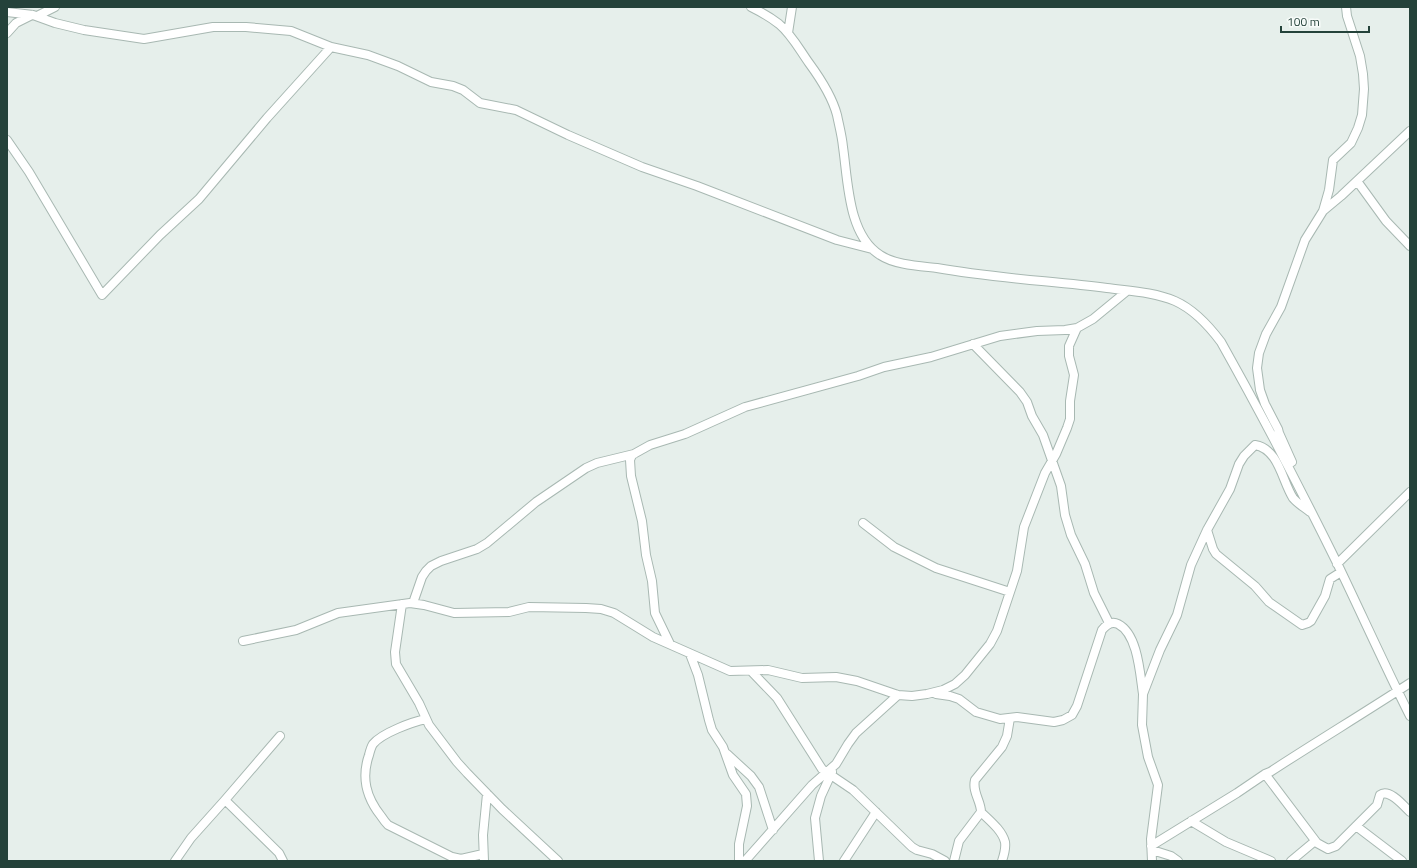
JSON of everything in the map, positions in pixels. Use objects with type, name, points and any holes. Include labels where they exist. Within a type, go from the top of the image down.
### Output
[{"type":"street","points":[[7,33],[16,23],[55,7]]},
{"type":"street","points":[[751,7],[766,15],[788,33],[797,43],[828,92],[836,113],[843,144],[853,214],[858,229],[872,249]]},
{"type":"street","points":[[788,33],[792,7]]},
{"type":"street","points":[[1300,490],[1293,466],[1260,390],[1257,368],[1262,344],[1281,307],[1305,240],[1323,211],[1329,190],[1333,160],[1351,143],[1354,138],[1363,108],[1364,89],[1360,56],[1347,16],[1346,7]]},
{"type":"street","points":[[7,12],[35,16],[55,23],[84,30],[144,38],[213,27],[231,26],[279,29],[299,33],[331,47],[368,55],[398,66],[431,82],[453,86],[464,90],[480,103],[516,110],[568,135],[642,167],[697,186],[837,240],[872,249],[885,258],[908,264],[961,272],[1128,291],[1175,301],[1198,317],[1216,335],[1254,402],[1341,572],[1410,716]]},
{"type":"street","points":[[7,140],[29,172],[102,295],[199,199],[267,118],[331,47]]},
{"type":"street","points":[[1323,211],[1410,131]]},
{"type":"street","points":[[1357,181],[1386,221],[1410,246]]},
{"type":"street","points":[[413,604],[422,577],[431,566],[477,549],[487,543],[536,502],[586,468],[597,463],[634,454],[650,445],[685,434],[745,407],[851,378],[884,367],[916,361],[1000,336],[1077,328],[1098,316],[1128,291]]},
{"type":"street","points":[[243,642],[296,630],[338,613],[402,604],[424,605],[454,613],[509,612],[529,607],[545,606],[601,609],[614,612],[653,637],[730,671],[752,672],[768,670],[802,678],[836,677],[857,681],[898,695],[912,696],[943,690],[955,684],[966,675],[990,644],[997,631],[1018,566],[1024,527],[1038,490],[1064,437],[1070,418],[1070,401],[1074,374],[1068,350],[1070,341],[1077,328]]},
{"type":"street","points":[[973,344],[1013,384],[1024,398],[1032,416],[1043,434],[1061,486],[1065,515],[1069,529],[1085,564],[1094,593],[1109,623]]},
{"type":"street","points":[[1143,694],[1160,650],[1177,615],[1191,565],[1207,530],[1230,489],[1239,464],[1244,456],[1255,445],[1262,446],[1269,451],[1279,467],[1292,496],[1299,504],[1312,514]]},
{"type":"street","points":[[634,454],[630,460],[631,476],[642,520],[646,555],[652,581],[655,614],[670,644]]},
{"type":"street","points":[[1337,564],[1410,492]]},
{"type":"street","points":[[863,523],[894,547],[936,568],[1010,592]]},
{"type":"street","points":[[1207,530],[1216,554],[1254,586],[1269,602],[1302,625],[1311,621],[1325,596],[1330,579],[1341,572]]},
{"type":"street","points":[[402,604],[395,652],[396,664],[426,719],[457,762],[502,809],[558,861]]},
{"type":"street","points":[[927,694],[950,696],[962,701],[979,713],[1000,719],[1028,718],[1054,722],[1063,720],[1072,715],[1080,699],[1102,630],[1109,623],[1113,622],[1121,625],[1130,635],[1138,661],[1143,694],[1142,725],[1148,757],[1158,785],[1151,848],[1152,861]]},
{"type":"street","points":[[690,654],[698,675],[712,730],[725,752],[733,775],[744,789],[747,799],[746,813],[739,844],[739,861]]},
{"type":"street","points":[[752,672],[777,698],[820,766],[828,774],[852,790],[912,847],[932,854],[945,861]]},
{"type":"street","points":[[1151,848],[1327,735],[1363,715],[1410,683]]},
{"type":"street","points":[[745,861],[812,785],[828,774],[856,733],[898,695]]},
{"type":"street","points":[[1002,861],[1005,847],[1004,839],[981,812],[981,807],[974,785],[975,780],[1002,747],[1007,736],[1010,718]]},
{"type":"street","points":[[426,719],[404,725],[383,736],[372,746],[366,762],[365,786],[374,807],[384,822],[452,857],[461,859],[484,858],[483,835],[487,794]]},
{"type":"street","points":[[175,861],[191,838],[226,800],[280,736]]},
{"type":"street","points":[[725,752],[735,763],[751,776],[759,787],[773,830]]},
{"type":"street","points":[[819,861],[815,818],[828,774]]},
{"type":"street","points":[[1265,774],[1315,841],[1323,848],[1332,848],[1356,826],[1374,808],[1382,793],[1392,796],[1410,812]]},
{"type":"street","points":[[226,800],[274,847],[283,861]]},
{"type":"street","points":[[844,861],[876,812]]},
{"type":"street","points":[[954,861],[959,841],[981,812]]},
{"type":"street","points":[[1191,821],[1226,842],[1271,861]]},
{"type":"street","points":[[1356,826],[1402,861]]},
{"type":"street","points":[[1292,861],[1315,841]]},
{"type":"street","points":[[1151,848],[1171,856],[1178,861]]}]
